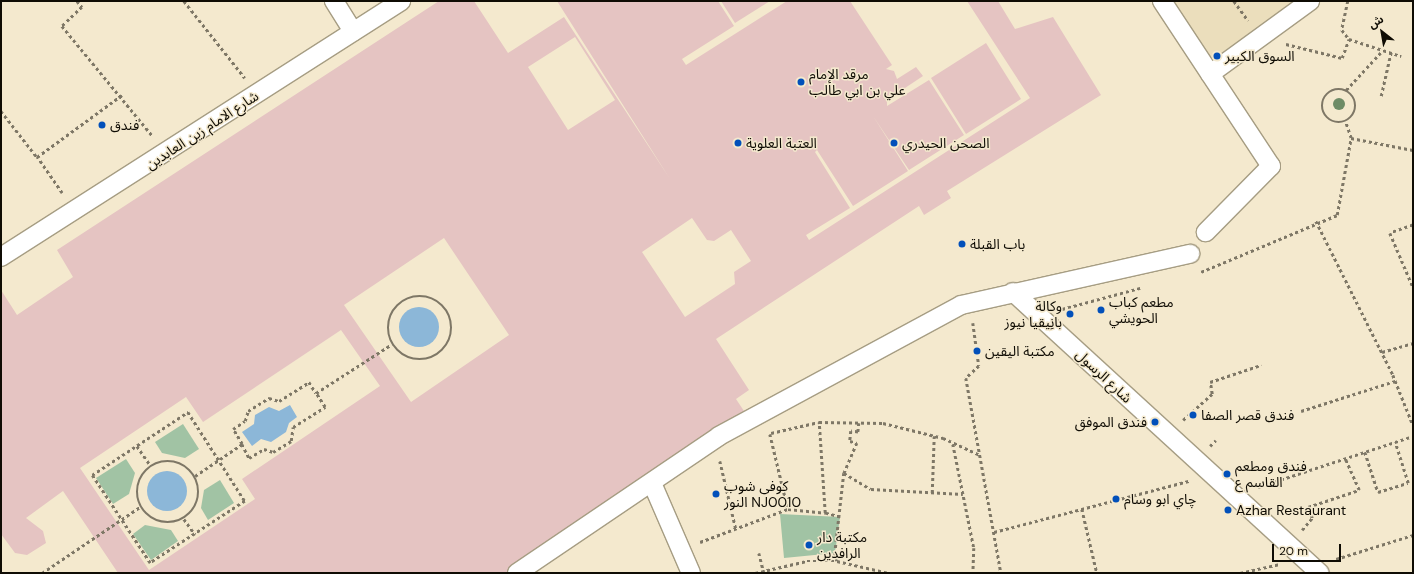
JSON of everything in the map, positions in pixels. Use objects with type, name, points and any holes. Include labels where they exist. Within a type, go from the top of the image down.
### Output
[{"type":"street","points":[[334,1],[352,32]]},
{"type":"street","name":"شارع الامام زين العابدين","points":[[1,257],[166,153],[401,1]]},
{"type":"street","points":[[1162,1],[1271,166],[1206,232]]},
{"type":"street","points":[[1210,74],[1310,1]]},
{"type":"street","points":[[517,573],[759,413],[969,302],[1190,254]]},
{"type":"street","name":"شارع الرسول","points":[[1013,292],[1312,566]]},
{"type":"street","points":[[652,483],[691,573]]},
{"type":"path","points":[[77,1],[82,7],[62,26],[122,95],[166,153]]},
{"type":"path","points":[[184,1],[257,94]]},
{"type":"path","points":[[1348,1],[1342,30],[1348,39],[1401,56]]},
{"type":"path","points":[[1261,37],[1342,58],[1348,39]]},
{"type":"path","points":[[1346,90],[1353,96],[1356,107],[1352,118],[1345,121],[1331,120],[1322,106],[1329,92],[1346,90],[1383,50]]},
{"type":"path","points":[[1381,96],[1391,52]]},
{"type":"path","points":[[37,157],[122,95]]},
{"type":"path","points":[[1,111],[37,157],[74,211]]},
{"type":"path","points":[[1196,274],[1316,222],[1337,215],[1351,138],[1345,121]]},
{"type":"path","points":[[1351,138],[1413,150]]},
{"type":"path","points":[[1316,222],[1382,352],[1413,425]]},
{"type":"path","points":[[1413,225],[1390,233],[1413,287]]},
{"type":"path","points":[[1038,315],[1143,288]]},
{"type":"path","points":[[412,297],[432,298],[447,311],[452,330],[444,349],[436,356],[415,360],[404,356],[392,344],[389,318],[403,301],[412,297]]},
{"type":"path","points":[[969,302],[979,366],[966,378],[1002,573]]},
{"type":"path","points":[[1382,352],[1413,343]]},
{"type":"path","points":[[316,393],[392,344]]},
{"type":"path","points":[[1167,433],[1212,394],[1210,382],[1261,364]]},
{"type":"path","points":[[1301,411],[1395,381]]},
{"type":"path","points":[[309,382],[325,407],[293,427],[291,441],[273,452],[264,449],[249,458],[242,444],[233,429],[245,421],[248,411],[269,398],[279,401],[309,382]]},
{"type":"path","points":[[188,412],[219,459],[245,501],[150,563],[92,475],[188,412]]},
{"type":"path","points":[[825,513],[819,422],[883,423],[934,436],[980,455]]},
{"type":"path","points":[[837,561],[844,473],[856,450],[857,443],[850,441],[851,431],[858,432],[859,422]]},
{"type":"path","points":[[770,434],[788,509]]},
{"type":"path","points":[[932,493],[934,436]]},
{"type":"path","points":[[1234,495],[1413,436]]},
{"type":"path","points":[[1365,452],[1378,492],[1408,483],[1395,442]]},
{"type":"path","points":[[953,443],[974,548],[973,573]]},
{"type":"path","points":[[195,476],[242,444]]},
{"type":"path","points":[[137,446],[151,466]]},
{"type":"path","points":[[719,457],[736,529]]},
{"type":"path","points":[[1290,546],[1312,518],[1308,507],[1359,490],[1345,458]]},
{"type":"path","points":[[170,461],[188,468],[195,476],[199,495],[197,505],[184,519],[162,524],[152,520],[140,507],[137,483],[151,466],[170,461]]},
{"type":"path","points":[[844,473],[871,489],[964,494]]},
{"type":"path","points":[[994,532],[1212,475]]},
{"type":"path","points":[[42,573],[140,507]]},
{"type":"path","points":[[681,550],[788,509],[825,513],[840,517]]},
{"type":"path","points":[[1082,509],[1097,573]]},
{"type":"path","points":[[184,519],[195,534]]},
{"type":"path","points":[[1240,573],[1312,566],[1413,535]]},
{"type":"path","points":[[759,553],[764,572]]},
{"type":"path","points":[[755,573],[807,561],[837,561],[889,573]]},
{"type":"shaded area","name":"السوق الكبير","points":[[1162,1],[1310,1],[1210,74]]},
{"type":"green space","points":[[183,424],[199,449],[185,458],[162,453],[155,442]]},
{"type":"green space","points":[[126,459],[135,473],[129,494],[113,504],[96,478]]},
{"type":"green space","points":[[220,480],[234,503],[208,520],[201,508],[204,490]]},
{"type":"green space","points":[[780,514],[840,517],[835,553],[784,558]]},
{"type":"green space","points":[[145,525],[171,530],[178,541],[151,560],[133,534]]},
{"type":"water","points":[[423,307],[430,310],[436,316],[439,327],[438,335],[430,344],[423,347],[415,347],[408,344],[400,335],[399,323],[402,316],[411,308]]},
{"type":"water","points":[[290,405],[297,417],[289,423],[286,432],[271,442],[261,439],[252,446],[242,432],[254,424],[255,415],[269,407],[279,411]]},
{"type":"water","points":[[171,471],[178,474],[184,480],[187,491],[186,499],[178,508],[171,511],[163,511],[156,508],[148,499],[147,487],[150,480],[159,472]]},
{"type":"building","points":[[439,1],[474,1],[508,53],[564,17],[670,179],[557,1],[718,1],[734,26],[682,59],[686,65],[787,1],[850,1],[892,65],[886,69],[894,71],[897,79],[916,67],[923,76],[887,100],[887,106],[929,80],[964,135],[909,170],[873,116],[908,171],[853,206],[817,150],[815,152],[850,208],[806,235],[809,240],[1030,98],[967,1],[998,1],[1015,29],[1053,17],[1101,95],[947,191],[951,198],[924,215],[919,206],[716,339],[749,390],[736,399],[748,417],[511,573],[118,573],[63,491],[26,518],[43,531],[46,543],[27,555],[15,553],[1,534],[1,290],[17,315],[73,277],[57,250]],"holes":[[[575,37],[615,100],[568,130],[528,67]],[[692,218],[707,240],[714,241],[731,230],[751,261],[734,272],[735,284],[685,317],[642,252]],[[444,238],[509,335],[411,402],[344,305]],[[341,330],[380,386],[242,479],[255,499],[149,570],[80,468],[186,397],[203,422]]]},
{"type":"building","points":[[721,1],[770,1],[735,23]]},
{"type":"building","points":[[986,43],[1021,99],[966,134],[931,78]]},
{"type":"place","name":"السوق الكبير","points":[[1217,56]]},
{"type":"place","name":"مرقد الإمام علي بن ابي طالب","points":[[801,82]]},
{"type":"place","name":"فندق","points":[[102,125]]},
{"type":"place","name":"العتبة العلوية","points":[[738,143]]},
{"type":"place","name":"الصحن الحيدري","points":[[894,143]]},
{"type":"place","name":"باب القبلة","points":[[962,244]]},
{"type":"place","name":"مطعم كباب الحويشي","points":[[1101,310]]},
{"type":"place","name":"وكالة بانِيقيا نيوز","points":[[1070,314]]},
{"type":"place","name":"مكتبة اليقين","points":[[977,351]]},
{"type":"place","name":"فندق قصر الصفا","points":[[1193,415]]},
{"type":"place","name":"فندق الموفق","points":[[1155,422]]},
{"type":"place","name":"فندق ومطعم القاسم ع","points":[[1227,474]]},
{"type":"place","name":"کوفی شوب النور NJ0010","points":[[716,494]]},
{"type":"place","name":"چاي ابو وسام","points":[[1116,499]]},
{"type":"place","name":"Azhar Restaurant","points":[[1228,510]]},
{"type":"place","name":"مكتبة دار الرافدين","points":[[809,545]]}]
